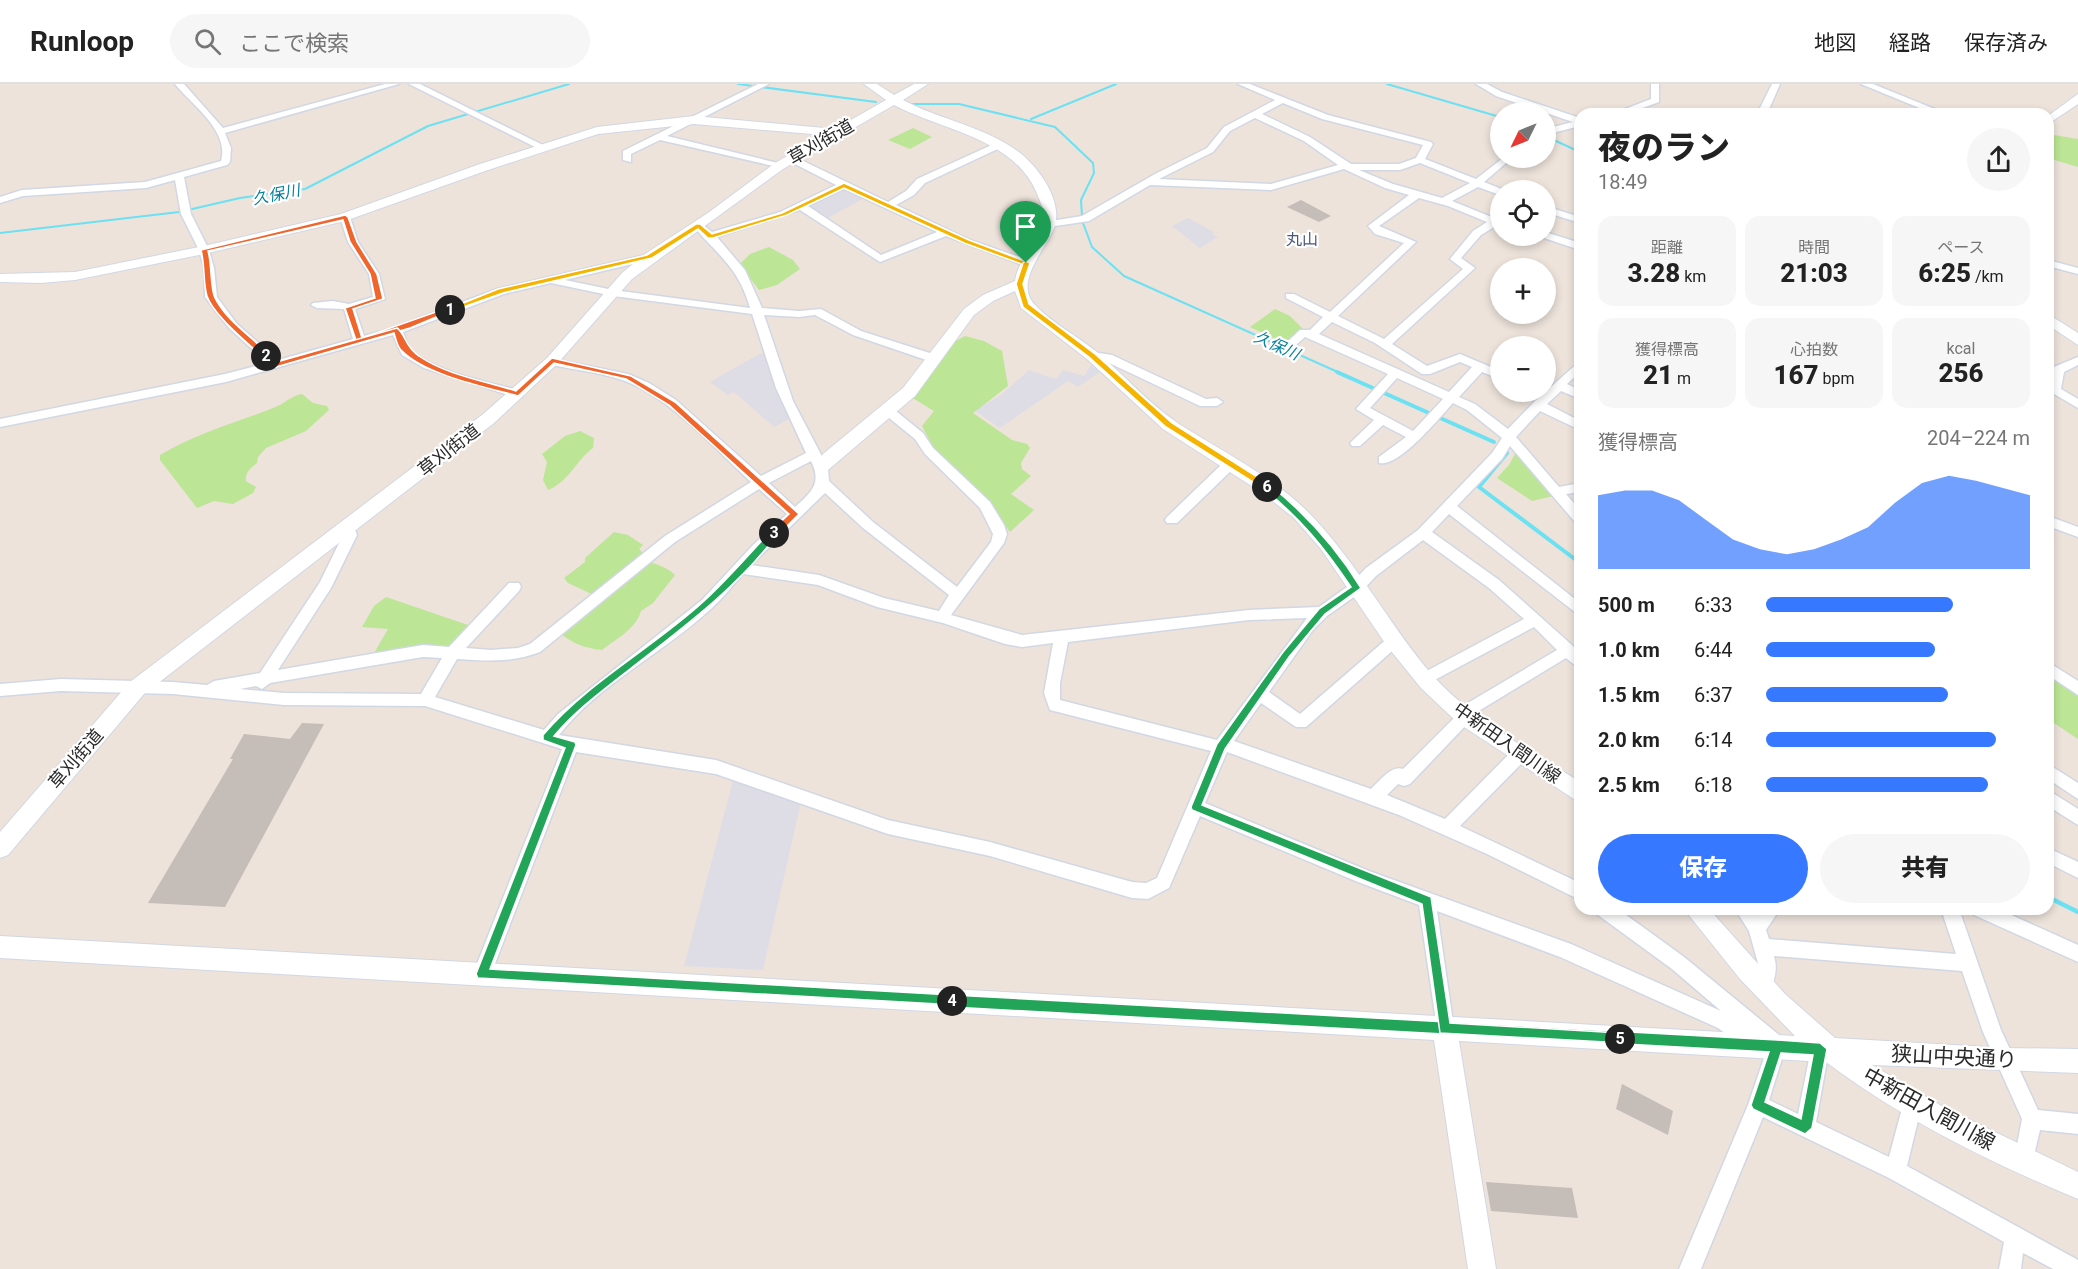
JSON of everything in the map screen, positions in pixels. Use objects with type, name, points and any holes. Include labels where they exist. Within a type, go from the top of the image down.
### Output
[{"type":"street","points":[[0,200],[22,193],[139,186],[216,167],[227,160],[228,145],[221,131],[179,84]]},
{"type":"street","points":[[221,131],[395,84]]},
{"type":"street","points":[[412,84],[542,147]]},
{"type":"street","points":[[205,690],[391,655],[423,651],[491,656],[519,654],[535,648],[670,539],[761,482],[820,468],[909,392],[969,312],[988,298],[1020,284],[1026,263],[1041,244],[1049,224],[1046,195],[1021,159],[999,145],[927,117],[870,84]]},
{"type":"street","name":"草刈街道","points":[[0,848],[137,688],[348,528],[518,394],[650,256],[704,231],[786,163],[922,84]]},
{"type":"street","points":[[1242,84],[1335,120],[1428,144],[1420,160]]},
{"type":"street","points":[[1480,84],[1499,94],[1574,120]]},
{"type":"street","points":[[1642,108],[1656,100],[1655,84]]},
{"type":"street","points":[[1765,108],[1776,84]]},
{"type":"street","points":[[1865,84],[1927,108]]},
{"type":"street","points":[[628,160],[626,153],[761,87]]},
{"type":"street","points":[[2054,118],[2072,108],[2078,98]]},
{"type":"street","points":[[1049,224],[1085,219],[1210,150],[1227,129],[1284,99]]},
{"type":"street","points":[[1256,115],[1307,139],[1348,166],[1378,182],[1416,195],[1444,201],[1490,217]]},
{"type":"street","points":[[0,278],[41,279],[75,276],[204,250],[345,217],[542,147],[597,131],[694,120],[838,133]]},
{"type":"street","points":[[1556,129],[1574,124]]},
{"type":"street","points":[[659,137],[786,163],[844,185],[945,233],[996,254],[1026,263]]},
{"type":"street","points":[[888,206],[910,193],[921,181],[999,145]]},
{"type":"street","points":[[1151,182],[1271,187],[1348,166],[1400,167],[1420,160],[1490,188]]},
{"type":"street","points":[[1444,201],[1476,183],[1495,168]]},
{"type":"street","points":[[179,177],[185,212],[204,250],[209,268],[211,297],[233,326],[276,364]]},
{"type":"street","points":[[844,185],[784,214],[704,231],[744,278],[776,369],[820,468],[868,525],[957,594]]},
{"type":"street","points":[[1311,335],[1411,242],[1379,232],[1373,226],[1416,195]]},
{"type":"street","points":[[801,206],[880,259],[945,233]]},
{"type":"street","points":[[1556,212],[1574,218]]},
{"type":"street","points":[[317,305],[340,304],[349,308],[379,299],[374,274],[354,242],[345,217]]},
{"type":"street","points":[[1385,344],[1470,268],[1455,259],[1477,233],[1490,225]]},
{"type":"street","points":[[1556,239],[1574,246]]},
{"type":"street","points":[[0,423],[132,399],[276,364],[397,330],[501,291],[650,256]]},
{"type":"street","points":[[2054,265],[2078,271]]},
{"type":"street","points":[[550,280],[613,293],[756,311],[799,314],[817,311],[857,333],[935,359]]},
{"type":"street","name":"中新田入間川線","points":[[1020,284],[1026,305],[1092,356],[1169,425],[1267,488],[1300,514],[1327,545],[1394,641],[1424,678],[1463,716],[1574,790]]},
{"type":"street","points":[[1290,296],[1385,344],[1426,371],[1461,358],[1490,370]]},
{"type":"street","points":[[349,308],[360,341]]},
{"type":"street","points":[[2054,322],[2078,340]]},
{"type":"street","points":[[397,330],[403,348],[417,359],[447,372],[518,394]]},
{"type":"street","points":[[1290,345],[1304,332],[1451,396],[1471,407],[1508,436],[1574,513]]},
{"type":"street","points":[[1092,356],[1108,358],[1204,403],[1217,402]]},
{"type":"street","points":[[552,361],[636,381],[672,404],[795,514]]},
{"type":"street","points":[[2054,368],[2078,361]]},
{"type":"street","points":[[1384,460],[1414,437],[1480,366]]},
{"type":"street","points":[[1556,389],[1574,372]]},
{"type":"street","points":[[1395,373],[1362,409],[1414,437]]},
{"type":"street","points":[[2054,380],[2055,391],[2078,404]]},
{"type":"street","points":[[1561,386],[1574,392]]},
{"type":"street","points":[[0,690],[61,685],[205,690],[251,697],[425,700],[571,745],[716,767],[888,827],[990,849],[1132,890],[1148,891],[1163,883],[1222,746],[1286,655],[1322,612],[1356,588],[1371,572],[1423,533],[1449,507],[1497,456],[1508,436],[1538,402]]},
{"type":"street","points":[[1547,402],[1574,422]]},
{"type":"street","points":[[887,410],[919,436],[929,451],[985,505],[1000,534],[981,568],[957,594],[942,618]]},
{"type":"street","points":[[1356,443],[1382,420]]},
{"type":"street","points":[[1172,520],[1230,464]]},
{"type":"street","points":[[547,738],[563,718],[684,624],[818,494],[820,468]]},
{"type":"street","points":[[1555,492],[1574,488]]},
{"type":"street","points":[[1449,507],[1574,606]]},
{"type":"street","points":[[2054,523],[2078,532]]},
{"type":"street","points":[[251,697],[266,680],[326,584],[350,535],[348,528]]},
{"type":"street","points":[[1423,533],[1494,584],[1574,656]]},
{"type":"street","points":[[740,568],[819,580],[882,603],[1022,642],[1249,615],[1322,612]]},
{"type":"street","points":[[425,700],[452,654],[514,587]]},
{"type":"street","points":[[1424,678],[1535,620]]},
{"type":"street","points":[[1062,637],[1050,689],[1051,701],[1055,706],[1222,746],[1326,777],[1448,827],[1534,866],[1574,889]]},
{"type":"street","points":[[1259,693],[1301,723],[1394,641]]},
{"type":"street","points":[[1374,797],[1398,774],[1404,779],[1463,716],[1568,650]]},
{"type":"street","points":[[2054,672],[2078,688]]},
{"type":"street","points":[[482,974],[571,745]]},
{"type":"street","points":[[1448,827],[1519,755]]},
{"type":"street","points":[[2054,775],[2078,792]]},
{"type":"street","points":[[2054,801],[2078,818]]},
{"type":"street","points":[[1196,807],[1427,901],[1565,950],[1725,1022],[1766,1046]]},
{"type":"street","points":[[2054,858],[2078,870]]},
{"type":"street","points":[[1427,901],[1482,1269]]},
{"type":"street","points":[[1612,915],[1678,963],[1766,1046]]},
{"type":"street","name":"中新田入間川線","points":[[1700,915],[1763,986],[1826,1050],[1912,1104],[2078,1186]]},
{"type":"street","points":[[1748,915],[1757,928],[1764,947],[1768,967],[1763,986]]},
{"type":"street","points":[[1757,928],[1767,915]]},
{"type":"street","points":[[1952,915],[2005,1060],[2032,1119],[2024,1161]]},
{"type":"street","points":[[1993,915],[2078,954]]},
{"type":"street","name":"狭山中央通り","points":[[0,947],[2005,1060],[2078,1061]]},
{"type":"street","points":[[1764,947],[1969,963]]},
{"type":"street","points":[[1690,1269],[1758,1105],[1766,1046]]},
{"type":"street","points":[[1805,1128],[1826,1050]]},
{"type":"street","points":[[1896,1171],[1912,1104]]},
{"type":"street","points":[[1758,1105],[1896,1171],[2016,1235],[2074,1269]]},
{"type":"street","points":[[2032,1119],[2078,1124]]},
{"type":"street","points":[[2010,1269],[2016,1235]]},
{"type":"shaded area","points":[[841,188],[864,198],[826,219],[805,206]]},
{"type":"shaded area","points":[[1188,218],[1214,232],[1212,234],[1218,237],[1200,248],[1172,226]]},
{"type":"shaded area","points":[[764,353],[791,418],[774,427],[734,392],[728,395],[710,382]]},
{"type":"shaded area","points":[[1091,365],[1100,372],[1078,387],[1068,381],[1000,428],[974,410],[1000,396],[1029,370],[1056,379],[1063,370],[1084,376]]},
{"type":"shaded area","points":[[734,777],[801,802],[763,970],[684,966]]},
{"type":"green space","points":[[913,128],[932,137],[910,149],[888,140]]},
{"type":"green space","points":[[2054,135],[2078,139],[2078,167],[2054,160]]},
{"type":"green space","points":[[769,247],[793,260],[800,269],[777,285],[759,290],[742,268],[741,263],[750,254]]},
{"type":"green space","points":[[1275,309],[1290,316],[1303,329],[1286,344],[1250,327]]},
{"type":"green space","points":[[965,336],[984,341],[1002,351],[1008,386],[973,413],[1012,440],[1027,444],[1030,448],[1021,463],[1022,469],[1031,476],[1011,494],[1034,510],[1010,532],[988,503],[936,453],[922,426],[934,411],[911,397],[952,343]]},
{"type":"green space","points":[[302,394],[313,403],[327,406],[329,410],[306,431],[266,448],[246,475],[246,481],[256,487],[253,493],[233,504],[214,501],[197,508],[160,460],[160,455],[188,440]]},
{"type":"green space","points":[[580,431],[594,438],[593,448],[562,482],[548,490],[543,480],[547,462],[542,454],[565,436]]},
{"type":"green space","points":[[1516,452],[1553,496],[1532,501],[1497,478],[1509,465]]},
{"type":"green space","points":[[614,532],[628,535],[643,545],[639,549],[646,559],[675,575],[653,603],[641,611],[635,623],[602,650],[580,645],[560,633],[600,598],[568,583],[564,578],[585,562],[585,558]]},
{"type":"green space","points":[[386,597],[471,626],[453,648],[373,655],[388,629],[362,627],[374,606]]},
{"type":"green space","points":[[2054,675],[2078,692],[2078,739],[2054,723]]},
{"type":"building","points":[[1301,200],[1331,216],[1319,222],[1287,207]]},
{"type":"building","points":[[302,723],[324,724],[225,907],[148,903],[233,759],[230,759],[244,734],[290,739]]},
{"type":"building","points":[[1622,1084],[1673,1111],[1668,1135],[1616,1109]]},
{"type":"building","points":[[1486,1182],[1572,1188],[1578,1218],[1491,1211]]},
{"type":"waterway","name":"久保川","points":[[0,233],[179,212],[240,198],[305,189],[428,126],[569,84]]},
{"type":"waterway","name":"久保川","points":[[738,84],[876,102]]},
{"type":"waterway","points":[[1031,119],[1116,84]]},
{"type":"waterway","points":[[1387,84],[1490,114]]},
{"type":"waterway","name":"久保川","points":[[913,104],[959,104],[1055,127],[1093,163],[1094,173],[1081,200],[1082,216]]},
{"type":"waterway","points":[[1556,141],[1574,149]]},
{"type":"waterway","name":"久保川","points":[[1083,223],[1092,247],[1124,276],[1340,373]]},
{"type":"waterway","points":[[2054,268],[2078,274]]},
{"type":"waterway","name":"久保川","points":[[1337,372],[1494,442]]},
{"type":"waterway","name":"久保川","points":[[1507,453],[1479,487],[1574,558]]},
{"type":"waterway","name":"久保川","points":[[2054,900],[2078,912]]},
{"type":"district","name":"丸山","points":[[1302,239]]},
{"type":"route","points":[[1026,263],[966,242],[844,185],[784,214],[711,236],[698,225],[650,256],[501,291],[407,327],[360,341],[349,308],[379,299],[374,274],[363,253],[354,242],[345,217],[302,229],[204,250],[209,268],[211,297],[233,326],[276,364],[360,341],[397,330],[403,348],[417,359],[447,372],[518,394],[552,361],[628,378],[672,404],[795,514],[758,548],[707,604],[563,718],[547,738],[571,745],[482,974],[1600,1038],[1755,1046],[1777,1046],[1758,1105],[1805,1128],[1820,1049],[1777,1046],[1445,1029],[1427,901],[1196,807],[1221,747],[1286,655],[1322,612],[1356,588],[1327,545],[1300,514],[1267,488],[1169,425],[1092,356],[1040,319],[1026,305],[1021,295],[1021,274],[1026,263]]}]
